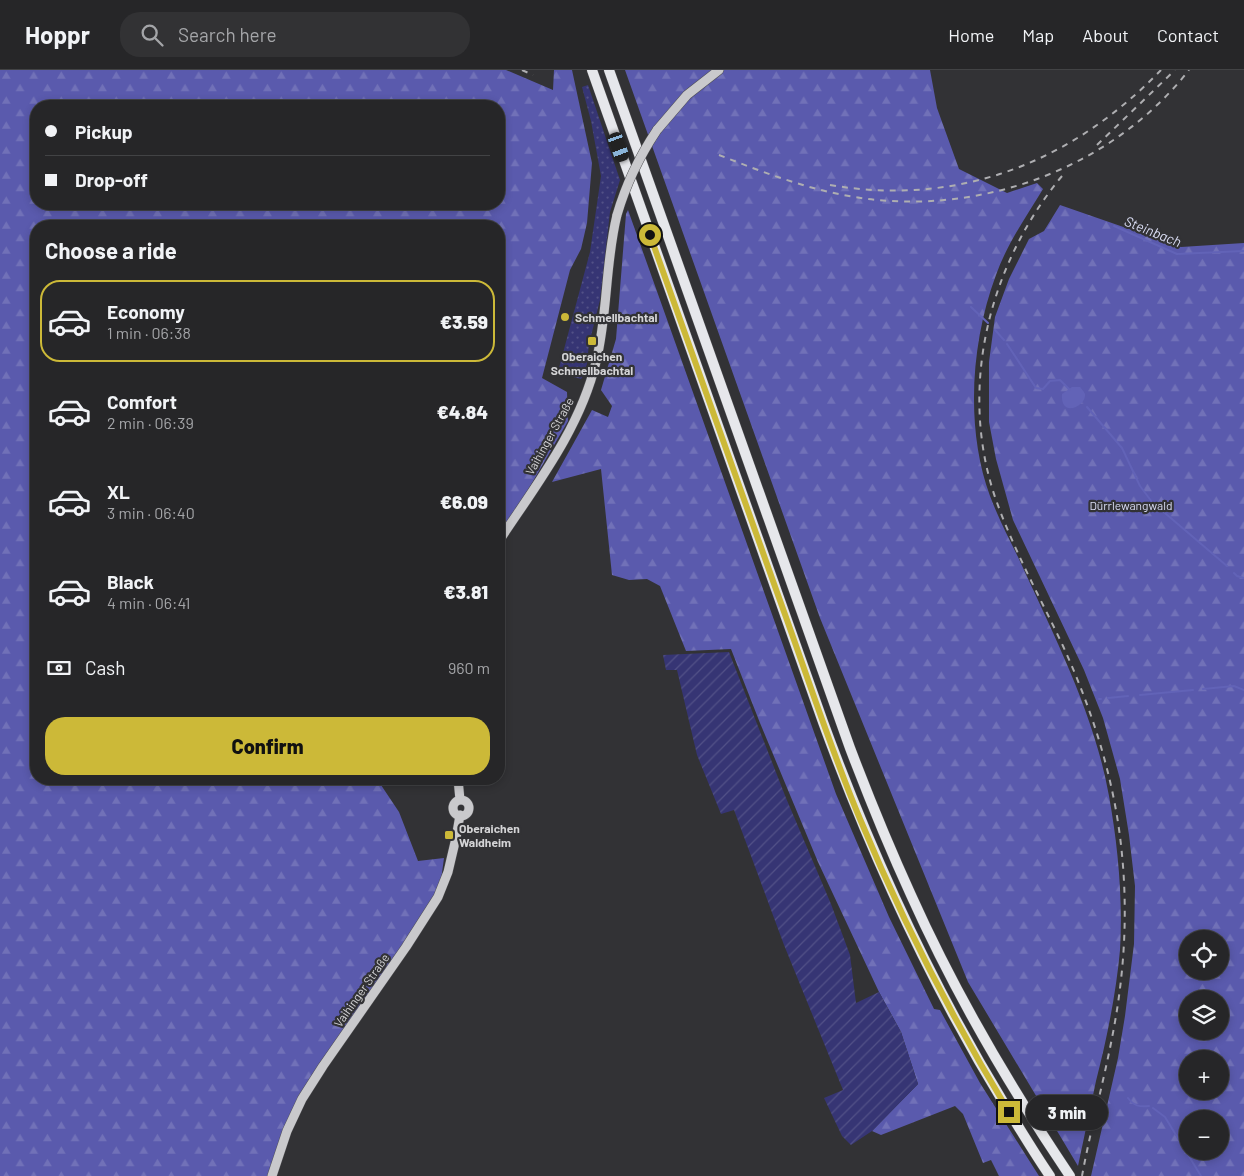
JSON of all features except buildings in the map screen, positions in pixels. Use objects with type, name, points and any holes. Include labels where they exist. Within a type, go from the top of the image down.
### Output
[{"type":"highway","points":[[592,70],[823,722],[859,817],[898,906],[949,1007],[990,1080],[1050,1176]]},
{"type":"highway","points":[[609,70],[874,811],[911,897],[972,1017],[1023,1104],[1070,1176]]},
{"type":"main road","name":"Vaihinger Straße","points":[[505,532],[556,456],[585,396],[593,373],[600,342],[609,259],[617,215],[632,171],[656,130],[687,95],[719,70]]},
{"type":"main road","name":"Vaihinger Straße","points":[[272,1176],[287,1131],[302,1099],[421,925],[438,897],[448,872],[456,838],[460,815],[456,813],[453,807],[460,800],[459,785]]},
{"type":"shaded area","points":[[588,85],[620,180],[610,212],[600,300],[589,344],[586,372],[581,379],[566,375],[559,368],[590,252],[601,176],[591,121],[582,87]]},
{"type":"shaded area","points":[[1072,387],[1080,387],[1085,393],[1085,398],[1078,406],[1069,408],[1062,402],[1062,394]]},
{"type":"shaded area","points":[[729,652],[850,955],[856,1003],[879,992],[901,1032],[918,1084],[872,1131],[851,1145],[842,1136],[824,1098],[843,1090],[784,945],[734,810],[721,814],[697,755],[677,670],[666,670],[663,655]]},
{"type":"green space","points":[[0,70],[506,70],[553,90],[554,70],[572,70],[592,163],[587,223],[581,249],[570,270],[542,378],[567,392],[568,421],[505,530],[505,220],[30,220],[30,785],[381,785],[399,812],[418,861],[444,858],[441,880],[432,902],[299,1102],[280,1139],[272,1176],[0,1176]]},
{"type":"green space","points":[[625,70],[930,70],[937,108],[959,169],[1007,193],[1037,183],[1043,189],[1006,252],[988,301],[981,328],[977,356],[974,414],[982,470],[990,496],[1058,644],[1083,704],[1102,765],[1115,834],[1121,911],[1120,950],[1114,999],[1078,1166],[968,982],[820,618]]},
{"type":"green space","name":"Dürrlewangwald","points":[[1060,205],[1181,247],[1244,243],[1244,1176],[1091,1176],[1118,1058],[1125,1016],[1134,944],[1135,886],[1120,779],[1103,718],[1084,670],[1013,520],[996,459],[989,422],[989,362],[995,317],[1009,279],[1029,239],[1044,231]]},
{"type":"green space","points":[[628,210],[836,794],[889,917],[934,1009],[940,1010],[980,1083],[1039,1176],[999,1176],[991,1160],[983,1163],[963,1114],[955,1106],[881,1135],[872,1131],[918,1084],[901,1032],[879,992],[818,862],[731,649],[686,651],[660,586],[647,579],[629,580],[612,575],[601,469],[552,482],[592,410],[608,417],[612,406],[601,390],[616,339],[626,214]]},
{"type":"waterway","name":"Steinbach","points":[[1114,226],[1177,254],[1244,251]]},
{"type":"waterway","name":"Steinbach","points":[[971,307],[988,323]]},
{"type":"waterway","name":"Steinbach","points":[[995,330],[1004,340]]},
{"type":"waterway","name":"Steinbach","points":[[1007,344],[1036,388],[1043,389],[1050,381],[1060,380],[1070,390]]},
{"type":"waterway","name":"Steinbach","points":[[1087,407],[1122,448],[1140,486],[1152,502],[1227,566]]},
{"type":"waterway","name":"Steinbach","points":[[1234,573],[1244,578]]},
{"type":"waterway","points":[[1203,689],[1234,686],[1244,690]]},
{"type":"waterway","points":[[1140,695],[1193,690]]},
{"type":"waterway","points":[[1108,698],[1128,696]]},
{"type":"waterway","points":[[1128,1098],[1137,1105],[1149,1106]]},
{"type":"waterway","points":[[1153,1108],[1165,1117],[1201,1176]]},
{"type":"railway","points":[[522,70],[533,75]]},
{"type":"railway","points":[[830,185],[877,190],[923,189],[967,183],[1010,171],[1050,153],[1089,130],[1126,103],[1161,70]]},
{"type":"railway","points":[[1097,145],[1175,70]]},
{"type":"railway","points":[[719,155],[757,170],[837,194],[878,200],[922,201],[966,197],[1009,188],[1050,174],[1089,155],[1126,131],[1159,103],[1189,70]]},
{"type":"railway","points":[[1062,176],[1037,211],[1016,248],[999,287],[987,328],[981,370],[980,413],[984,455],[995,497],[1018,554],[1081,687],[1108,772],[1121,841],[1125,916],[1120,991],[1082,1176]]},
{"type":"place","name":"Schmellbachtal","points":[[565,317]]},
{"type":"place","name":"Oberaichen Schmellbachtal","points":[[592,341]]},
{"type":"place","name":"Oberaichen Waldheim","points":[[449,835]]},
{"type":"route","points":[[650,235],[823,722],[859,817],[894,897],[928,967],[957,1023],[1009,1112]]}]
